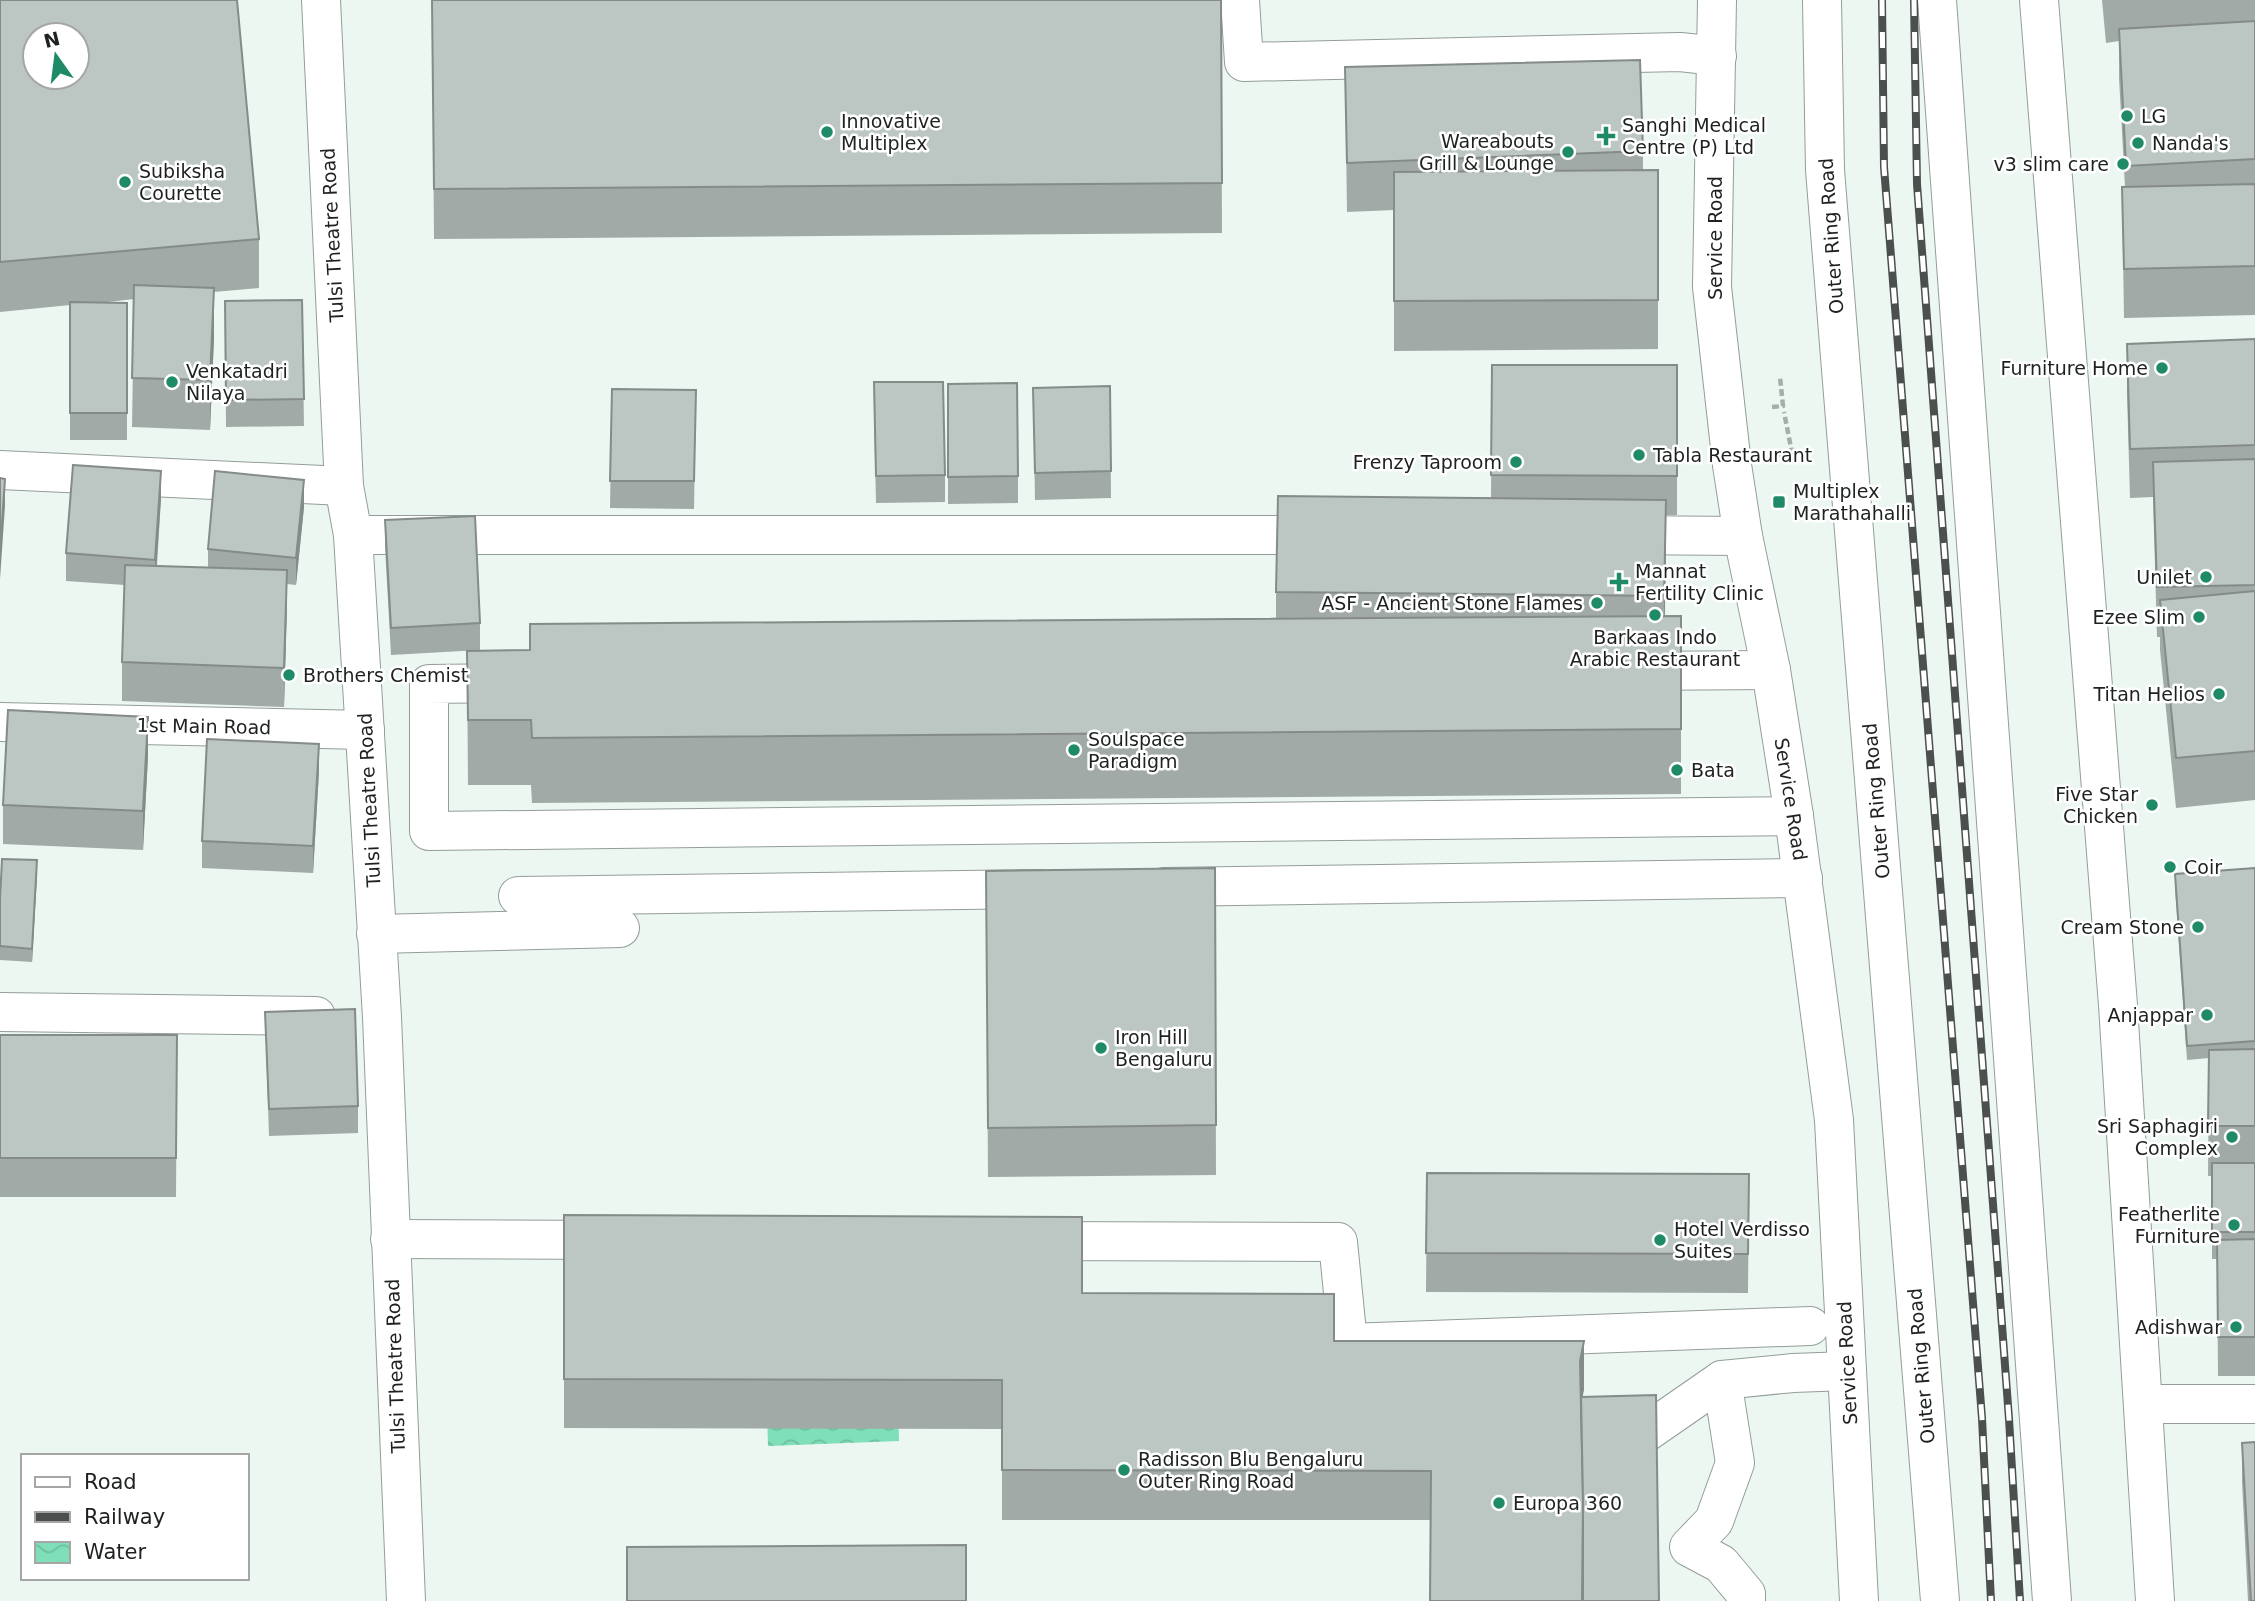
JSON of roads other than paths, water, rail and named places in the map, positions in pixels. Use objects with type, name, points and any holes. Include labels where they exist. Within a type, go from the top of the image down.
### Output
[{"type":"main road","name":"Tulsi Theatre Road","points":[[321,0],[344,486],[354,535],[382,1017],[406,1601]]},
{"type":"main road","points":[[1240,0],[1244,62],[1680,52],[1717,56]]},
{"type":"main road","name":"Service Road","points":[[1717,0],[1712,287],[1732,465],[1794,816],[1834,1120],[1859,1601]]},
{"type":"main road","name":"Outer Ring Road","points":[[1822,0],[1825,170],[1940,1601]]},
{"type":"main road","points":[[1937,0],[2052,1601]]},
{"type":"main road","points":[[2039,0],[2118,1005],[2155,1601]]},
{"type":"main road","points":[[0,470],[344,486]]},
{"type":"main road","points":[[354,535],[1360,535]]},
{"type":"main road","points":[[1583,535],[1744,536]]},
{"type":"main road","points":[[1600,671],[1770,670]]},
{"type":"main road","points":[[554,683],[429,684],[429,831],[1794,816]]},
{"type":"main road","name":"1st Main Road","points":[[0,722],[365,730]]},
{"type":"main road","points":[[1127,887],[1803,878]]},
{"type":"main road","points":[[518,896],[1071,888]]},
{"type":"main road","points":[[376,934],[620,928]]},
{"type":"main road","points":[[0,1012],[382,1017]]},
{"type":"main road","points":[[390,1239],[653,1240]]},
{"type":"main road","points":[[988,1241],[1338,1242],[1348,1343],[1810,1326]]},
{"type":"main road","points":[[1632,1496],[1630,1443],[1722,1380],[1847,1371]]},
{"type":"main road","points":[[1722,1380],[1735,1463],[1714,1521],[1689,1547],[1721,1564],[1746,1594],[1746,1601]]},
{"type":"main road","points":[[2143,1404],[2255,1404]]},
{"type":"water","points":[[897,1375],[899,1441],[768,1446],[766,1379]]},
{"type":"railway","points":[[1882,0],[1884,167],[1982,1418],[1991,1601]]},
{"type":"railway","points":[[1914,0],[1917,184],[2009,1419],[2020,1601]]},
{"type":"place","name":"LG","points":[[2127,116]]},
{"type":"place","name":"Innovative Multiplex","points":[[827,132]]},
{"type":"place","name":"Sanghi Medical Centre (P) Ltd","points":[[1606,136]]},
{"type":"place","name":"Nanda's","points":[[2138,143]]},
{"type":"place","name":"Wareabouts Grill & Lounge","points":[[1568,152]]},
{"type":"place","name":"v3 slim care","points":[[2123,164]]},
{"type":"place","name":"Subiksha Courette","points":[[125,182]]},
{"type":"place","name":"Furniture Home","points":[[2162,368]]},
{"type":"place","name":"Venkatadri Nilaya","points":[[172,382]]},
{"type":"place","name":"Tabla Restaurant","points":[[1639,455]]},
{"type":"place","name":"Frenzy Taproom","points":[[1516,462]]},
{"type":"place","name":"Multiplex Marathahalli","points":[[1779,502]]},
{"type":"place","name":"Unilet","points":[[2206,577]]},
{"type":"place","name":"Mannat Fertility Clinic","points":[[1619,582]]},
{"type":"place","name":"ASF - Ancient Stone Flames","points":[[1597,603]]},
{"type":"place","name":"Barkaas Indo Arabic Restaurant","points":[[1655,615]]},
{"type":"place","name":"Ezee Slim","points":[[2199,617]]},
{"type":"place","name":"Brothers Chemist","points":[[289,675]]},
{"type":"place","name":"Titan Helios","points":[[2219,694]]},
{"type":"place","name":"Soulspace Paradigm","points":[[1074,750]]},
{"type":"place","name":"Bata","points":[[1677,770]]},
{"type":"place","name":"Five Star Chicken","points":[[2152,805]]},
{"type":"place","name":"Coir","points":[[2170,867]]},
{"type":"place","name":"Cream Stone","points":[[2198,927]]},
{"type":"place","name":"Anjappar","points":[[2207,1015]]},
{"type":"place","name":"Iron Hill Bengaluru","points":[[1101,1048]]},
{"type":"place","name":"Sri Saphagiri Complex","points":[[2232,1137]]},
{"type":"place","name":"Featherlite Furniture","points":[[2234,1225]]},
{"type":"place","name":"Hotel Verdisso Suites","points":[[1660,1240]]},
{"type":"place","name":"Adishwar","points":[[2236,1327]]},
{"type":"place","name":"Radisson Blu Bengaluru Outer Ring Road","points":[[1124,1470]]},
{"type":"place","name":"Europa 360","points":[[1499,1503]]}]
